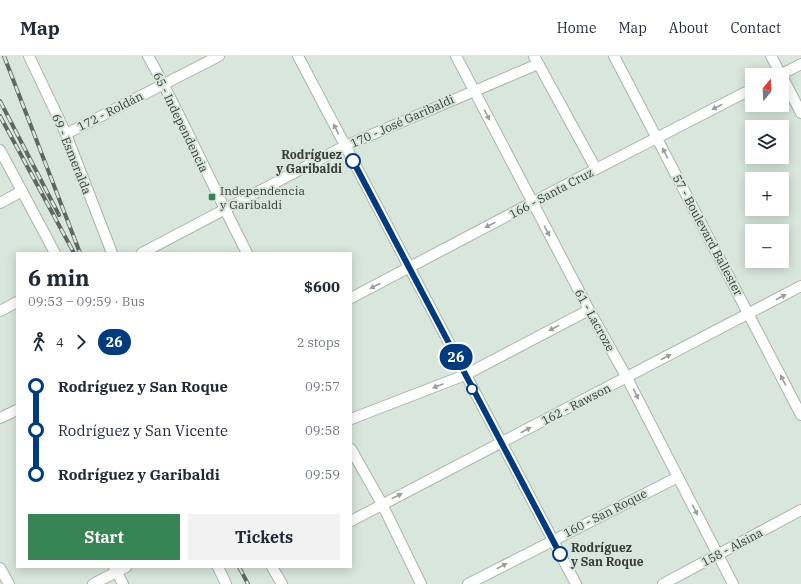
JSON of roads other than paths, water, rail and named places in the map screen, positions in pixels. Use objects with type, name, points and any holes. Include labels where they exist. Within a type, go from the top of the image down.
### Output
[{"type":"street","name":"69 - Esmeralda","points":[[29,56],[66,134],[112,252]]},
{"type":"street","name":"65 - Independencia","points":[[148,56],[164,84],[224,210],[246,252]]},
{"type":"street","name":"172 - Roldán","points":[[66,134],[219,56]]},
{"type":"street","points":[[298,56],[576,584]]},
{"type":"street","name":"61 - Lacroze","points":[[456,56],[589,310],[627,378],[733,584]]},
{"type":"street","name":"57 - Boulevard Ballester","points":[[614,56],[801,415]]},
{"type":"street","points":[[771,56],[777,68]]},
{"type":"street","points":[[536,60],[596,169]]},
{"type":"street","name":"170 - José Garibaldi","points":[[144,252],[345,146],[474,90],[536,60]]},
{"type":"street","points":[[789,71],[801,64]]},
{"type":"street","points":[[789,90],[801,113]]},
{"type":"street","name":"166 - Santa Cruz","points":[[352,297],[745,93]]},
{"type":"street","points":[[0,150],[53,252]]},
{"type":"street","points":[[0,203],[22,191]]},
{"type":"street","name":"162 - Rawson","points":[[352,520],[801,286]]},
{"type":"street","points":[[0,311],[16,303]]},
{"type":"street","points":[[352,419],[465,375],[589,310]]},
{"type":"street","points":[[0,418],[16,410]]},
{"type":"street","points":[[352,451],[382,504],[421,584]]},
{"type":"street","name":"160 - San Roque","points":[[468,584],[678,477]]},
{"type":"street","name":"158 - Alsina","points":[[663,584],[801,510]]},
{"type":"street","points":[[0,568],[9,584]]},
{"type":"street","points":[[218,568],[226,584]]},
{"type":"street","points":[[273,568],[282,584]]},
{"type":"street","points":[[93,584],[119,569],[123,584]]},
{"type":"railway","points":[[4,56],[80,252]]},
{"type":"railway","points":[[0,101],[59,215]]},
{"type":"railway","points":[[0,116],[73,252]]},
{"type":"railway","points":[[240,568],[248,584]]},
{"type":"place","name":"Rodríguez y Garibaldi","points":[[353,161]]},
{"type":"place","name":"Independencia y Garibaldi","points":[[212,197]]},
{"type":"place","name":"Rodríguez y San Roque","points":[[560,554]]}]
